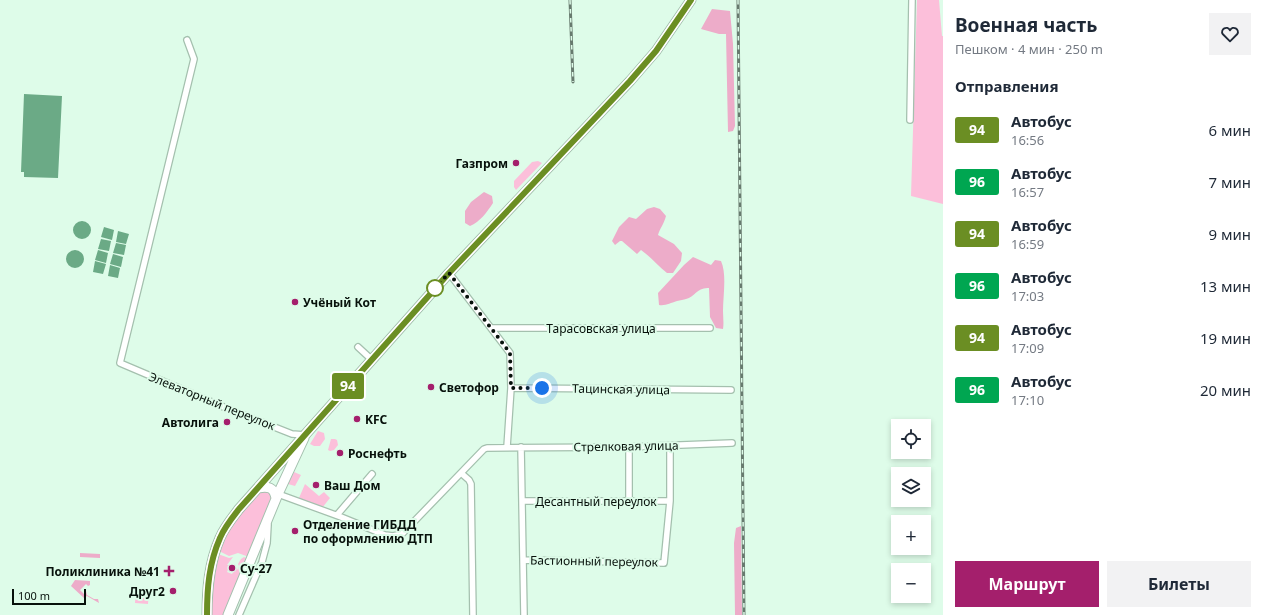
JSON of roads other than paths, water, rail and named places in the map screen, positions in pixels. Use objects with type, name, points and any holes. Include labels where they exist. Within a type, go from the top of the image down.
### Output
[{"type":"main road","points":[[208,613],[209,574],[213,556],[220,537],[239,509],[449,273],[630,81],[656,51],[691,0]]},
{"type":"main road","points":[[228,615],[285,477],[299,451],[305,435]]},
{"type":"main road","points":[[274,469],[274,481],[279,481],[285,477]]},
{"type":"main road","points":[[258,488],[264,486],[271,488],[277,496]]},
{"type":"street","points":[[910,120],[912,0]]},
{"type":"street","name":"Элеваторный переулок","points":[[187,40],[194,59],[120,363],[292,434],[305,435]]},
{"type":"street","points":[[449,273],[510,353],[511,388],[507,447]]},
{"type":"street","name":"Тарасовская улица","points":[[492,328],[710,328]]},
{"type":"street","points":[[358,347],[371,359]]},
{"type":"street","name":"Тацинская улица","points":[[511,388],[731,390]]},
{"type":"street","name":"Стрелковая улица","points":[[277,496],[337,515],[385,535],[393,536],[402,534],[484,449],[487,448],[629,448],[732,444]]},
{"type":"street","points":[[670,446],[670,501]]},
{"type":"street","points":[[521,447],[524,615]]},
{"type":"street","points":[[629,448],[629,501]]},
{"type":"street","points":[[461,473],[469,480],[470,484],[473,615]]},
{"type":"street","points":[[337,515],[372,474]]},
{"type":"street","name":"Десантный переулок","points":[[522,501],[670,501]]},
{"type":"street","name":"Бастионный переулок","points":[[523,560],[664,563],[670,501]]},
{"type":"street","points":[[240,615],[262,562],[267,543],[268,519]]},
{"type":"railway","points":[[570,0],[573,82]]},
{"type":"railway","points":[[738,0],[744,615]]},
{"type":"place","name":"Газпром","points":[[516,163]]},
{"type":"place","name":"Учёный Кот","points":[[295,302]]},
{"type":"place","name":"Светофор","points":[[431,387]]},
{"type":"place","name":"KFC","points":[[357,419]]},
{"type":"place","name":"Автолига","points":[[227,422]]},
{"type":"place","name":"Роснефть","points":[[340,453]]},
{"type":"place","name":"Ваш Дом","points":[[316,485]]},
{"type":"place","name":"Отделение ГИБДД по оформлению ДТП","points":[[295,531]]},
{"type":"place","name":"Су-27","points":[[232,568]]},
{"type":"place","name":"Поликлиника №41","points":[[169,571]]},
{"type":"place","name":"Друг2","points":[[173,591]]}]
